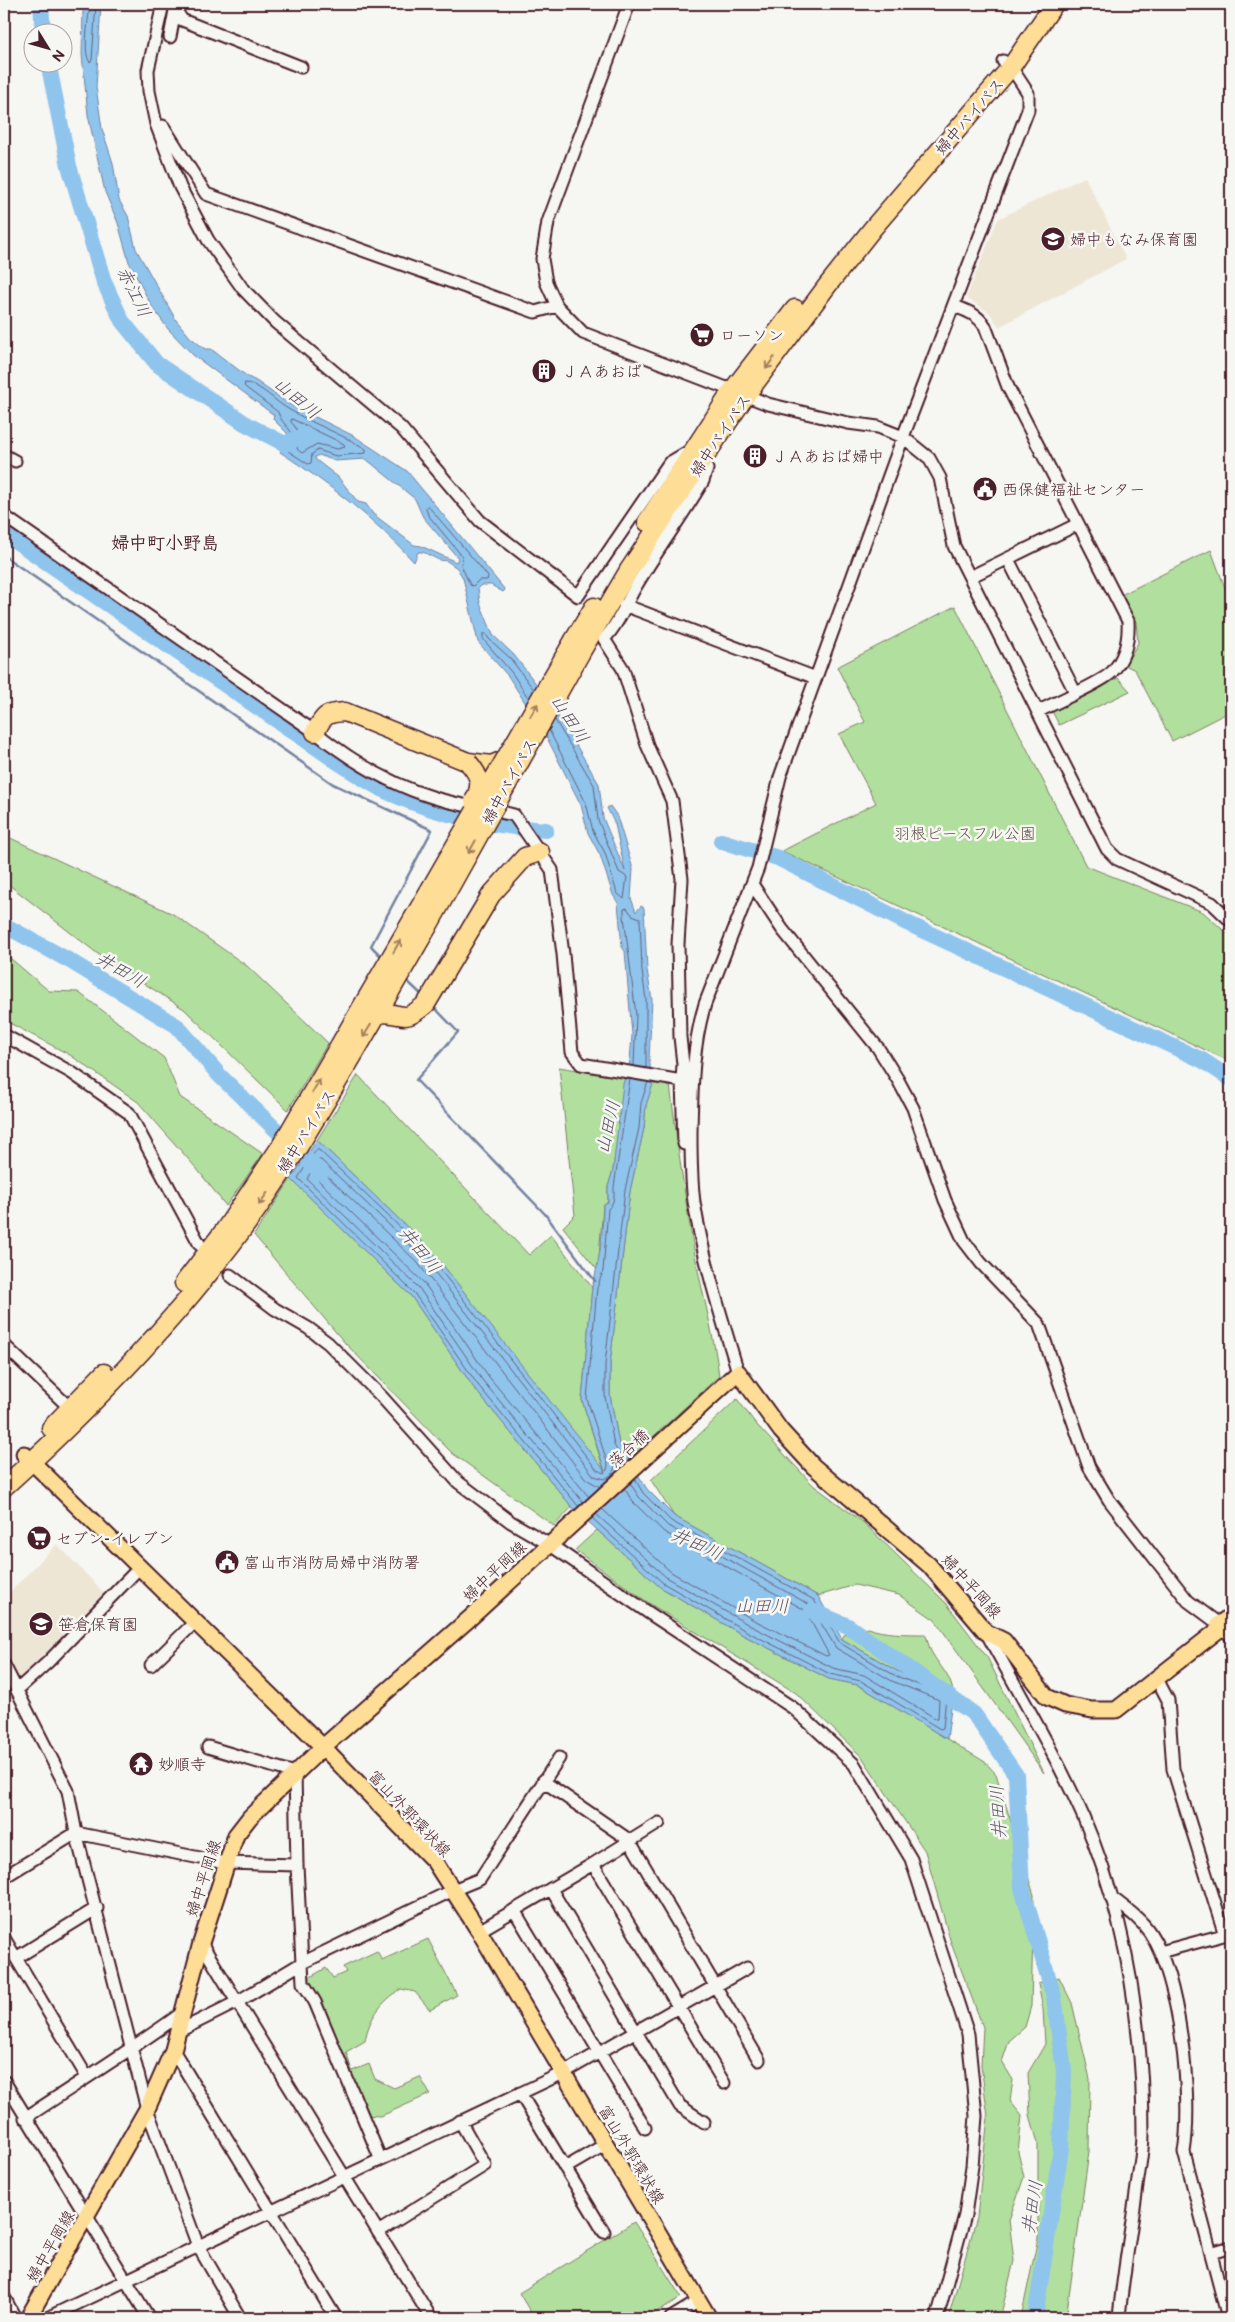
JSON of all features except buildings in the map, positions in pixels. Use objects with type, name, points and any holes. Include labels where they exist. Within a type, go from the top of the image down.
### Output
[{"type":"highway","points":[[1007,64],[1042,4]]},
{"type":"highway","points":[[1007,64],[1054,4]]},
{"type":"highway","name":"婦中バイパス","points":[[4,1473],[28,1458],[81,1414],[161,1331],[229,1236],[506,759],[577,646],[628,570],[697,455],[739,393],[1007,64]]},
{"type":"highway","name":"婦中バイパス","points":[[4,1487],[70,1408],[153,1323],[229,1236],[291,1158],[427,928],[577,646]]},
{"type":"highway","points":[[315,732],[323,717],[331,713],[345,712],[468,762],[491,765],[506,759]]},
{"type":"highway","points":[[446,860],[456,833],[480,788],[480,778],[468,762]]},
{"type":"highway","points":[[378,1013],[389,1013],[404,1018],[412,1016],[426,1004],[491,895],[525,857],[537,847]]},
{"type":"highway","points":[[426,1004],[413,1010],[403,1009],[396,996],[397,987],[414,959],[427,928]]},
{"type":"main road","name":"婦中平岡線","points":[[734,1376],[781,1432],[813,1466],[929,1565],[986,1632],[1004,1641],[1047,1697],[1065,1705],[1092,1710],[1116,1710],[1226,1626]]},
{"type":"main road","name":"落合橋","points":[[549,1544],[734,1376]]},
{"type":"main road","name":"富山外郭環状線","points":[[28,1458],[323,1747],[422,1848],[453,1890],[479,1931],[709,2318]]},
{"type":"main road","name":"婦中平岡線","points":[[28,2318],[147,2109],[172,2050],[201,1943],[225,1864],[236,1836],[250,1817],[323,1747],[469,1619],[549,1544]]},
{"type":"street","points":[[163,4],[148,70],[153,109],[156,124],[180,187],[208,240],[243,289],[275,322],[400,428],[480,521],[578,596],[669,463],[697,455],[707,469],[703,481],[624,605],[611,632],[604,639],[623,669],[647,745],[672,801],[677,829],[682,879],[678,944],[680,1037],[684,1064],[680,1081],[684,1148],[691,1160]]},
{"type":"street","points":[[629,4],[548,222],[542,259],[546,282],[557,306],[583,333],[791,411],[878,427],[903,437],[929,458],[940,478],[954,546],[1039,711],[1107,849],[1117,859],[1212,903],[1231,921]]},
{"type":"street","points":[[170,37],[176,6]]},
{"type":"street","points":[[176,6],[182,20],[301,66]]},
{"type":"street","points":[[734,1376],[703,1248],[694,1200],[691,1160],[692,1078],[698,1028],[705,1004],[758,868],[780,777],[903,437],[1028,110],[1028,93],[1007,64]]},
{"type":"street","points":[[153,109],[206,194],[535,312],[557,306]]},
{"type":"street","points":[[954,306],[971,312],[980,318],[985,326],[1008,387],[1128,621],[1129,639],[1122,657],[1111,673],[1039,711]]},
{"type":"street","points":[[4,455],[15,461]]},
{"type":"street","points":[[4,516],[315,732],[344,755],[398,783],[435,798],[514,815],[552,870],[556,890],[569,1037],[572,1052],[581,1064],[680,1081]]},
{"type":"street","points":[[970,577],[1078,524]]},
{"type":"street","points":[[1008,559],[1075,692]]},
{"type":"street","points":[[624,605],[816,678]]},
{"type":"street","points":[[752,884],[782,929],[878,1048],[898,1080],[912,1108],[945,1200],[964,1241],[981,1263],[1039,1324],[1089,1467],[1109,1500],[1188,1600],[1226,1626]]},
{"type":"street","points":[[4,1035],[78,1078],[128,1113],[200,1245]]},
{"type":"street","points":[[230,1275],[275,1309],[308,1328],[328,1343],[381,1396],[458,1482],[511,1522],[549,1544],[648,1613],[793,1708],[854,1764],[911,1859],[968,2034],[976,2116],[972,2166],[965,2215],[937,2318]]},
{"type":"street","points":[[4,1345],[70,1408]]},
{"type":"street","points":[[17,1690],[48,1662],[140,1567]]},
{"type":"street","points":[[151,1666],[195,1622]]},
{"type":"street","points":[[986,1632],[1083,1817],[1111,1897],[1127,1958],[1138,2029],[1143,2136],[1133,2219],[1121,2290],[1119,2318]]},
{"type":"street","points":[[4,1665],[68,1791],[76,1833],[97,1908],[147,2109],[198,2246],[240,2318]]},
{"type":"street","points":[[1158,1679],[1168,1700],[1173,1769],[1228,1934],[1160,1952]]},
{"type":"street","points":[[208,1747],[296,1773],[297,1865],[303,1983],[315,2002],[380,2158]]},
{"type":"street","points":[[177,2032],[236,2002],[302,1963],[453,1890],[480,1879],[559,1758]]},
{"type":"street","points":[[543,1781],[629,1840],[759,2060]]},
{"type":"street","points":[[479,1931],[659,1823]]},
{"type":"street","points":[[4,1877],[76,1833],[225,1864],[297,1865]]},
{"type":"street","points":[[593,1864],[724,2083]]},
{"type":"street","points":[[551,1889],[680,2106],[704,2122]]},
{"type":"street","points":[[1111,1897],[1137,1917],[1150,1933],[1167,1965],[1176,2002],[1182,2046],[1187,2134],[1184,2152],[1228,2318]]},
{"type":"street","points":[[16,1958],[97,1908]]},
{"type":"street","points":[[514,1910],[645,2128]]},
{"type":"street","points":[[4,1938],[87,2076]]},
{"type":"street","points":[[201,1943],[431,2318]]},
{"type":"street","points":[[51,2317],[563,2072],[747,1968]]},
{"type":"street","points":[[25,2118],[87,2076],[133,2049],[182,2013]]},
{"type":"street","points":[[172,2050],[336,2318]]},
{"type":"street","points":[[4,2084],[149,2318]]},
{"type":"street","points":[[520,2093],[604,2232]]},
{"type":"street","points":[[378,2232],[485,2165],[460,2121]]},
{"type":"street","points":[[565,2168],[606,2144]]},
{"type":"street","points":[[1211,2252],[1231,2247]]},
{"type":"street","points":[[4,2297],[15,2318]]},
{"type":"street","points":[[671,2318],[699,2301]]},
{"type":"shaded area","name":"婦中もなみ保育園","points":[[1085,177],[1126,259],[999,327],[989,312],[966,298],[998,219]]},
{"type":"shaded area","name":"笹倉保育園","points":[[57,1544],[107,1596],[21,1682],[4,1650],[4,1598]]},
{"type":"green space","points":[[1211,550],[1231,604],[1231,711],[1172,741],[1135,670],[1125,665],[1138,643],[1136,622],[1121,595]]},
{"type":"green space","name":"羽根ピースフル公園","points":[[955,606],[1086,866],[1203,912],[1231,937],[1231,1062],[782,851],[876,803],[839,734],[865,722],[837,667]]},
{"type":"green space","points":[[1118,678],[1130,691],[1059,725],[1052,711]]},
{"type":"green space","points":[[4,835],[173,914],[247,966],[328,1043],[288,1110],[184,1009],[98,954],[4,881]]},
{"type":"green space","points":[[4,953],[49,991],[78,992],[164,1058],[180,1097],[263,1154],[226,1206],[197,1169],[138,1102],[70,1055],[4,1020]]},
{"type":"green space","points":[[559,1067],[625,1078],[613,1170],[608,1187],[608,1202],[603,1205],[598,1271],[563,1227],[575,1215]]},
{"type":"green space","points":[[358,1075],[529,1255],[551,1235],[592,1287],[582,1400],[605,1473],[431,1250],[317,1140]]},
{"type":"green space","points":[[653,1084],[670,1085],[691,1235],[719,1376],[629,1459],[619,1444],[610,1395],[610,1364],[630,1191],[644,1128],[646,1105]]},
{"type":"green space","points":[[291,1179],[411,1296],[474,1388],[572,1507],[554,1526],[452,1453],[345,1343],[254,1235]]},
{"type":"green space","points":[[737,1399],[756,1424],[813,1485],[864,1523],[946,1603],[987,1657],[1044,1773],[935,1620],[899,1595],[855,1585],[818,1596],[674,1516],[651,1480]]},
{"type":"green space","points":[[597,1530],[660,1587],[743,1635],[829,1679],[858,1685],[985,1762],[996,1774],[1034,1895],[1031,2006],[1025,2027],[1009,2041],[1002,2062],[1013,2080],[1010,2101],[1022,2116],[1018,2152],[1024,2177],[1009,2220],[1014,2261],[1000,2318],[948,2318],[977,2217],[988,2117],[981,2065],[983,2027],[951,1943],[925,1851],[862,1757],[796,1693],[650,1604],[575,1550]]},
{"type":"green space","points":[[869,1628],[888,1633],[925,1634],[931,1651],[950,1682],[953,1693],[897,1671],[842,1639],[844,1635]]},
{"type":"green space","points":[[428,1939],[457,1995],[430,2010],[415,1992],[401,1989],[377,2011],[365,2041],[346,2052],[352,2071],[369,2064],[375,2079],[394,2088],[420,2077],[430,2094],[381,2116],[363,2115],[305,1980],[326,1968],[333,1978],[346,1972],[343,1967],[377,1951],[382,1960]]},
{"type":"green space","points":[[1059,1977],[1072,2003],[1090,2079],[1089,2151],[1066,2318],[1021,2318],[1038,2238],[1038,2143],[1030,2115],[1028,2073],[1045,2044],[1043,2009],[1038,1984]]},
{"type":"green space","points":[[634,2222],[681,2297],[647,2318],[534,2318],[519,2293]]},
{"type":"water","name":"山田川","points":[[86,4],[101,4],[96,87],[102,129],[113,163],[119,200],[128,216],[136,249],[176,320],[190,337],[205,349],[211,349],[248,377],[289,404],[354,436],[407,471],[505,590],[503,592],[491,585],[481,585],[478,588],[480,603],[493,635],[514,655],[534,681],[566,728],[599,784],[603,818],[625,871],[615,824],[607,808],[610,806],[617,816],[633,869],[631,898],[636,912],[641,906],[644,908],[647,970],[652,1000],[649,1059],[653,1084],[646,1105],[644,1128],[630,1191],[610,1364],[610,1395],[619,1444],[647,1489],[674,1516],[818,1596],[842,1639],[897,1671],[953,1693],[947,1739],[858,1685],[829,1679],[743,1635],[660,1587],[572,1507],[474,1388],[411,1296],[291,1179],[317,1140],[431,1250],[605,1471],[582,1400],[592,1287],[600,1246],[603,1205],[608,1202],[608,1187],[613,1170],[623,1084],[630,1061],[632,1035],[625,951],[622,947],[618,903],[613,895],[600,855],[588,833],[581,805],[544,732],[508,676],[478,642],[463,578],[457,568],[447,561],[439,560],[423,552],[418,552],[414,562],[351,503],[280,452],[288,439],[287,433],[273,419],[274,415],[193,355],[168,329],[151,305],[129,262],[118,223],[105,192],[88,115],[82,55],[83,10]],"holes":[[[319,455],[335,461],[366,459],[415,499],[423,517],[458,558],[456,562],[421,546],[414,545],[373,514],[366,504],[358,502],[338,477],[316,460],[315,457]]]},
{"type":"waterway","name":"赤江川","points":[[41,4],[42,22]]},
{"type":"waterway","name":"赤江川","points":[[50,72],[69,166],[104,282],[122,321],[157,364],[246,424],[285,444],[304,435]]},
{"type":"waterway","name":"山田川","points":[[4,533],[336,761],[377,787],[428,808],[448,814],[487,823],[546,830]]},
{"type":"waterway","points":[[4,556],[333,784],[432,830],[371,946],[382,957]]},
{"type":"waterway","points":[[721,841],[778,858],[909,924],[1202,1060],[1231,1079]]},
{"type":"waterway","name":"井田川","points":[[4,925],[70,961],[177,1026],[220,1076],[321,1173]]},
{"type":"waterway","points":[[404,978],[424,997]]},
{"type":"waterway","points":[[433,1006],[458,1032],[416,1080],[545,1214],[595,1281]]},
{"type":"waterway","name":"井田川","points":[[812,1611],[848,1626],[974,1714],[1016,1775],[1022,1888],[1054,1997],[1064,2071],[1061,2148],[1035,2318]]},
{"type":"place","name":"婦中もなみ保育園","points":[[1053,239]]},
{"type":"place","name":"ローソン","points":[[702,335]]},
{"type":"place","name":"ＪＡあおば","points":[[544,371]]},
{"type":"place","name":"ＪＡあおば婦中","points":[[755,456]]},
{"type":"place","name":"西保健福祉センター","points":[[985,489]]},
{"type":"place","name":"セブン-イレブン","points":[[39,1538]]},
{"type":"place","name":"富山市消防局婦中消防署","points":[[227,1562]]},
{"type":"place","name":"笹倉保育園","points":[[41,1624]]},
{"type":"place","name":"妙順寺","points":[[141,1764]]},
{"type":"district","name":"婦中町小野島","points":[[165,543]]}]
